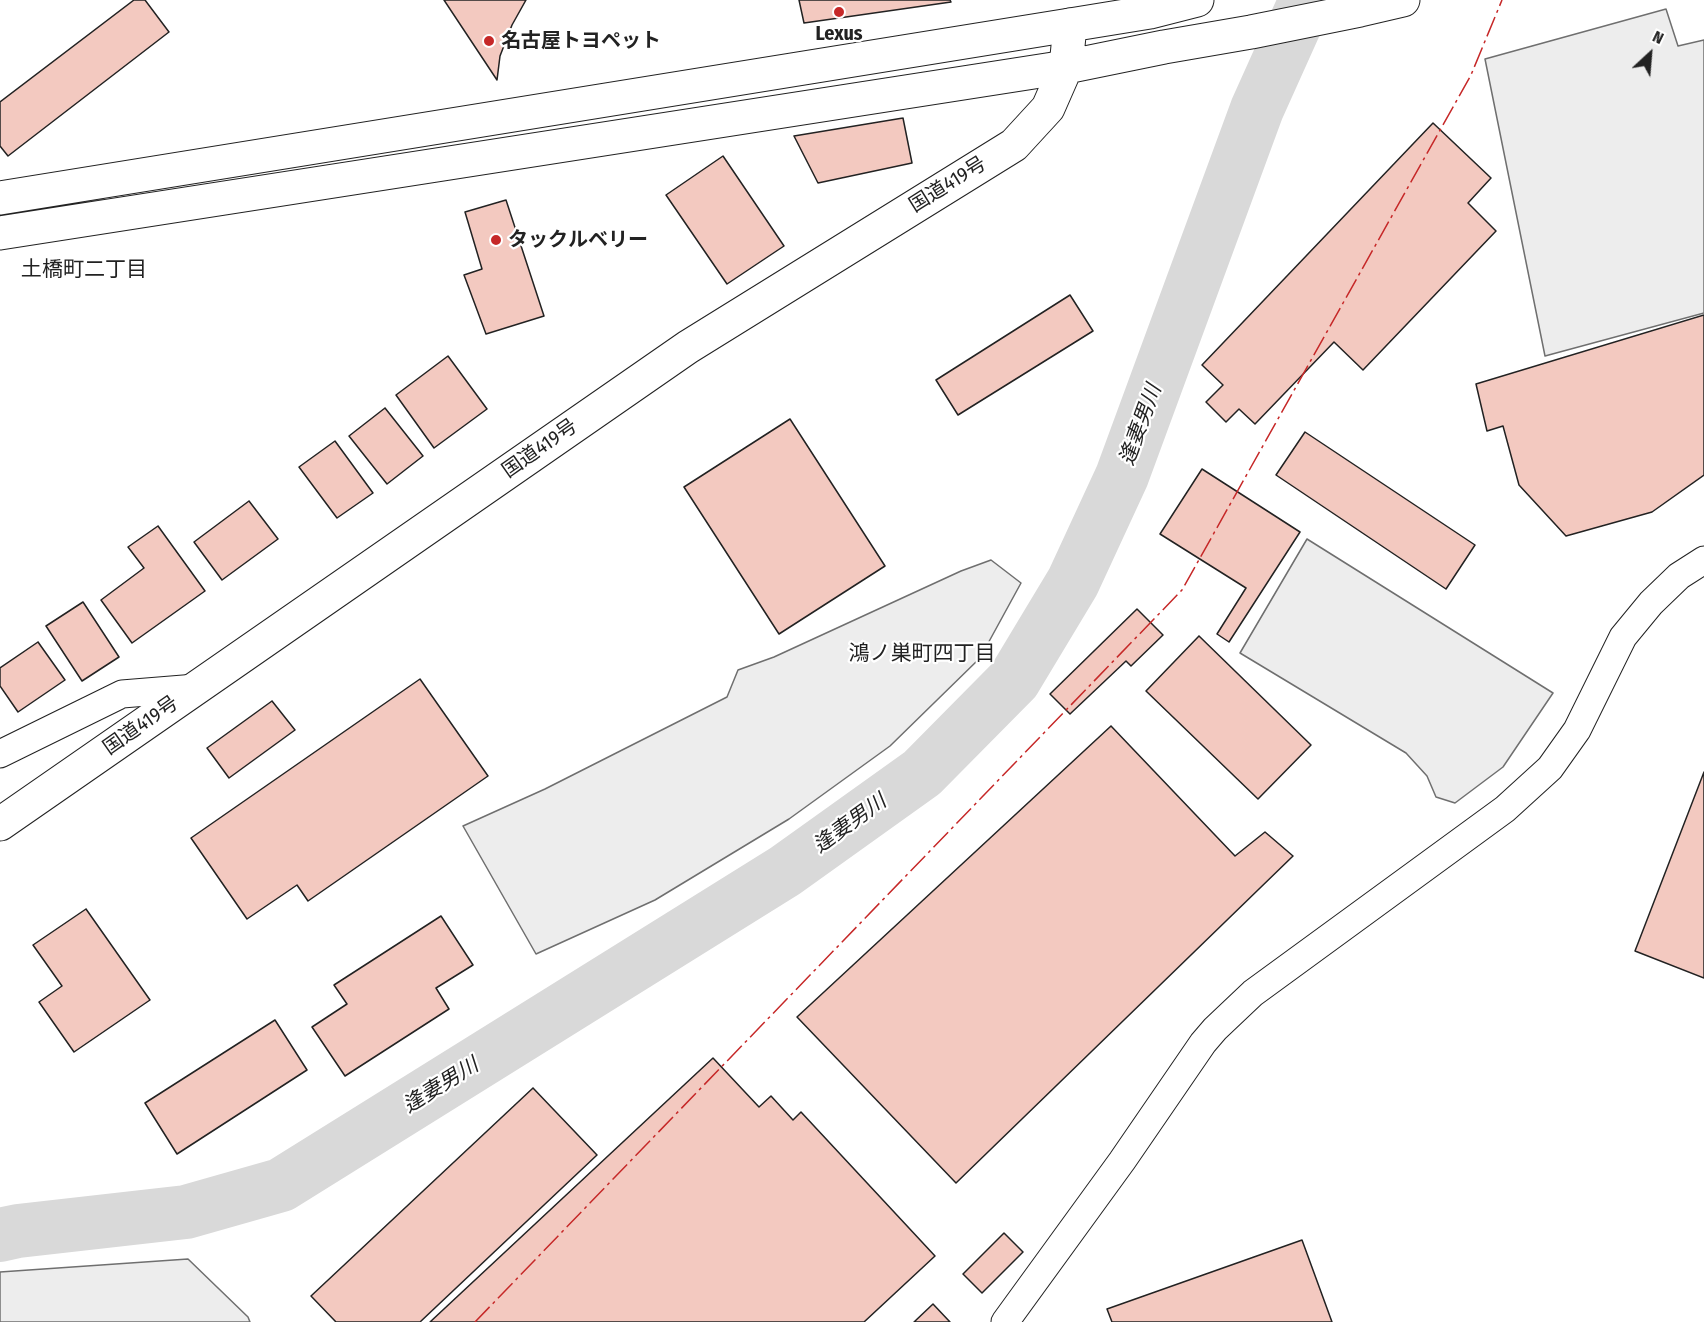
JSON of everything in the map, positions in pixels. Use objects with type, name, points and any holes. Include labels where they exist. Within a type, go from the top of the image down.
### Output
[{"type":"main road","points":[[0,198],[1070,25],[1148,6],[1197,0]]},
{"type":"main road","points":[[0,233],[1066,68],[1164,46],[1251,32],[1403,0]]},
{"type":"main road","name":"国道419号","points":[[0,824],[688,347],[1014,144],[1048,108],[1066,68],[1070,25]]},
{"type":"street","points":[[1005,1322],[1215,1029],[1253,993],[1505,809],[1550,768],[1577,730],[1623,637],[1679,576],[1704,560]]},
{"type":"street","points":[[0,754],[122,694],[196,688]]},
{"type":"shaded area","points":[[1666,9],[1678,46],[1704,40],[1704,313],[1545,356],[1485,59]]},
{"type":"shaded area","points":[[1307,539],[1553,693],[1503,767],[1455,803],[1436,797],[1427,776],[1406,753],[1240,653]]},
{"type":"shaded area","points":[[991,560],[1021,583],[980,658],[890,746],[789,819],[655,900],[536,954],[463,826],[545,789],[727,697],[738,670],[774,657],[961,571]]},
{"type":"shaded area","points":[[188,1259],[248,1317],[250,1322],[0,1322],[0,1272]]},
{"type":"building","points":[[134,0],[145,0],[169,32],[8,156],[0,146],[0,102]]},
{"type":"building","name":"名古屋トヨペット","points":[[444,0],[526,0],[512,25],[500,56],[497,80]]},
{"type":"building","name":"Lexus","points":[[799,0],[950,0],[951,2],[804,23]]},
{"type":"building","points":[[903,118],[912,163],[818,183],[794,136]]},
{"type":"building","points":[[1433,123],[1491,178],[1468,203],[1496,231],[1363,370],[1334,342],[1255,424],[1239,409],[1226,422],[1206,402],[1223,385],[1202,365]]},
{"type":"building","points":[[723,156],[784,246],[727,284],[666,195]]},
{"type":"building","name":"タックルベリー","points":[[506,200],[544,316],[486,334],[464,275],[482,269],[465,212]]},
{"type":"building","points":[[1070,295],[1093,331],[958,415],[936,380]]},
{"type":"building","points":[[1704,315],[1704,475],[1652,512],[1566,536],[1519,485],[1503,426],[1487,431],[1476,384]]},
{"type":"building","points":[[448,356],[487,409],[434,448],[396,395]]},
{"type":"building","points":[[385,408],[423,456],[387,484],[349,436]]},
{"type":"building","points":[[790,419],[885,566],[779,634],[684,487]]},
{"type":"building","points":[[1305,432],[1475,545],[1446,589],[1276,475]]},
{"type":"building","points":[[335,441],[373,493],[337,518],[299,467]]},
{"type":"building","points":[[1202,469],[1300,532],[1229,642],[1217,634],[1246,588],[1160,534]]},
{"type":"building","points":[[249,501],[278,539],[222,580],[194,542]]},
{"type":"building","points":[[158,526],[205,591],[132,643],[101,600],[144,568],[128,547]]},
{"type":"building","points":[[83,602],[119,657],[82,681],[46,626]]},
{"type":"building","points":[[1137,609],[1163,635],[1131,666],[1126,661],[1070,714],[1050,694]]},
{"type":"building","points":[[1199,636],[1311,745],[1258,799],[1146,691]]},
{"type":"building","points":[[38,642],[65,680],[18,712],[0,686],[0,668]]},
{"type":"building","points":[[420,679],[488,776],[308,901],[297,885],[247,919],[191,838]]},
{"type":"building","points":[[272,701],[295,730],[229,778],[207,748]]},
{"type":"building","points":[[1111,726],[1235,856],[1265,832],[1293,856],[956,1183],[797,1017]]},
{"type":"building","points":[[1704,772],[1704,978],[1635,951]]},
{"type":"building","points":[[86,909],[150,1000],[74,1052],[39,1002],[62,986],[33,945]]},
{"type":"building","points":[[441,916],[473,965],[436,988],[449,1009],[345,1076],[312,1027],[347,1004],[334,985]]},
{"type":"building","points":[[275,1020],[307,1070],[177,1154],[145,1103]]},
{"type":"building","points":[[713,1058],[759,1107],[771,1096],[793,1120],[801,1112],[935,1256],[864,1322],[430,1322]]},
{"type":"building","points":[[533,1088],[597,1155],[420,1322],[336,1322],[311,1296]]},
{"type":"building","points":[[1004,1233],[1023,1252],[982,1293],[963,1274]]},
{"type":"building","points":[[1302,1240],[1332,1322],[1112,1322],[1107,1309]]},
{"type":"building","points":[[933,1304],[950,1322],[914,1322]]},
{"type":"waterway","name":"逢妻男川","points":[[0,1235],[186,1212],[281,1185],[785,871],[922,773],[1014,680],[1073,582],[1122,476],[1257,109],[1306,0]]},
{"type":"power","points":[[475,1322],[1182,590],[1471,75],[1502,0]]},
{"type":"place","name":"Lexus","points":[[839,12]]},
{"type":"place","name":"名古屋トヨペット","points":[[489,41]]},
{"type":"place","name":"タックルベリー","points":[[496,240]]},
{"type":"district","name":"土橋町二丁目","points":[[84,270]]},
{"type":"district","name":"鴻ノ巣町四丁目","points":[[922,654]]}]
